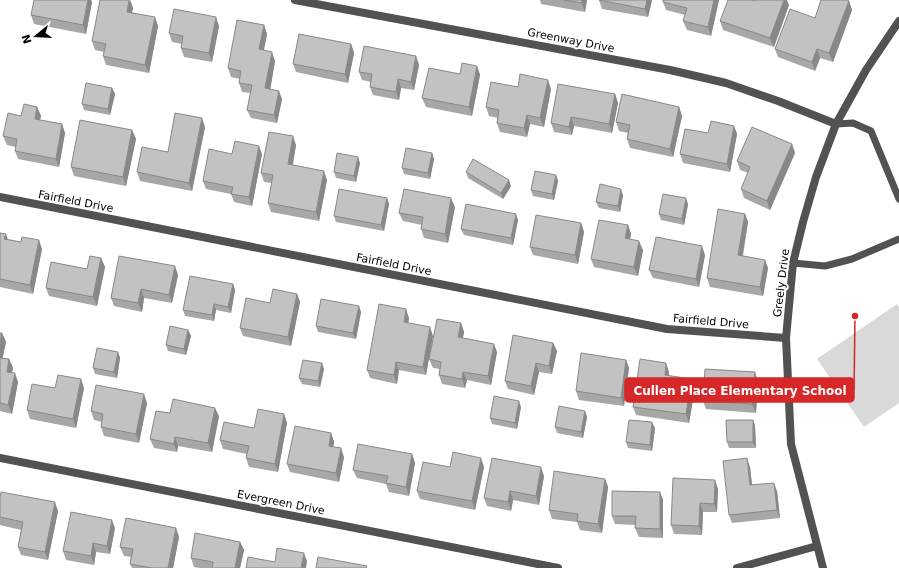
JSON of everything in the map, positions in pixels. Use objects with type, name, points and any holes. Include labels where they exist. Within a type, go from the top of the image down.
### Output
[{"type":"street","name":"Greenway Drive","points":[[295,0],[670,70],[726,83],[778,101],[836,124]]},
{"type":"street","name":"Greely Drive","points":[[823,568],[791,444],[786,338],[793,263],[816,177],[836,124],[866,70],[899,21]]},
{"type":"street","name":"Fairfield Drive","points":[[0,197],[667,329],[786,338]]},
{"type":"street","name":"Evergreen Drive","points":[[0,458],[558,568]]},
{"type":"street","points":[[737,568],[817,546]]},
{"type":"lane","points":[[836,124],[853,123],[871,131],[899,198]]},
{"type":"lane","points":[[793,263],[825,266],[852,258],[899,239]]},
{"type":"shaded area","points":[[897,304],[899,307],[899,403],[864,427],[817,359]]},
{"type":"building","points":[[34,0],[88,0],[83,25],[31,15]]},
{"type":"building","points":[[100,0],[129,0],[127,12],[155,17],[145,65],[103,56],[106,44],[92,41]]},
{"type":"building","points":[[564,0],[582,0],[582,3]]},
{"type":"building","points":[[599,0],[647,0],[645,9]]},
{"type":"building","points":[[663,0],[714,0],[708,27],[683,21],[687,8],[663,2]]},
{"type":"building","points":[[728,0],[784,0],[770,38],[720,21]]},
{"type":"building","points":[[821,0],[849,1],[829,53],[817,49],[812,62],[775,49],[790,9],[815,18]]},
{"type":"building","points":[[174,9],[216,17],[209,53],[181,48],[183,36],[169,33]]},
{"type":"building","points":[[237,20],[264,25],[259,49],[272,52],[265,88],[279,91],[274,115],[247,110],[252,85],[239,83],[241,71],[228,68]]},
{"type":"building","points":[[299,34],[351,44],[345,74],[293,64]]},
{"type":"building","points":[[364,46],[416,56],[411,82],[398,79],[396,92],[370,87],[372,74],[359,72]]},
{"type":"building","points":[[462,63],[477,66],[469,107],[422,98],[429,68],[460,74]]},
{"type":"building","points":[[520,74],[548,80],[540,118],[527,115],[524,128],[497,123],[499,110],[486,107],[491,82],[518,87]]},
{"type":"building","points":[[86,83],[112,88],[108,109],[82,104]]},
{"type":"building","points":[[558,84],[615,94],[609,124],[571,117],[569,127],[551,123]]},
{"type":"building","points":[[622,94],[679,107],[670,149],[627,139],[630,125],[616,122]]},
{"type":"building","points":[[24,104],[37,107],[35,119],[62,124],[56,159],[15,151],[17,139],[3,136],[8,113],[21,116]]},
{"type":"building","points":[[175,113],[202,118],[189,183],[137,172],[142,147],[168,152]]},
{"type":"building","points":[[80,120],[132,130],[123,177],[71,167]]},
{"type":"building","points":[[711,121],[734,126],[727,164],[680,154],[685,129],[708,133]]},
{"type":"building","points":[[752,127],[792,144],[767,201],[741,189],[750,167],[737,161]]},
{"type":"building","points":[[269,132],[293,136],[288,164],[324,171],[316,212],[268,203],[273,175],[261,173]]},
{"type":"building","points":[[235,141],[259,146],[249,197],[231,194],[233,187],[203,181],[209,149],[232,154]]},
{"type":"building","points":[[406,148],[432,153],[428,173],[402,168]]},
{"type":"building","points":[[337,153],[358,157],[354,176],[334,172]]},
{"type":"building","points":[[473,159],[509,180],[501,193],[466,172]]},
{"type":"building","points":[[535,171],[556,175],[552,194],[531,190]]},
{"type":"building","points":[[600,184],[621,189],[618,206],[596,202]]},
{"type":"building","points":[[339,189],[387,198],[381,225],[334,216]]},
{"type":"building","points":[[404,189],[451,198],[445,234],[421,229],[423,217],[399,213]]},
{"type":"building","points":[[663,194],[686,198],[682,219],[659,214]]},
{"type":"building","points":[[466,204],[516,214],[511,238],[461,229]]},
{"type":"building","points":[[718,209],[745,214],[738,255],[765,260],[760,287],[707,278]]},
{"type":"building","points":[[536,215],[581,223],[575,255],[530,247]]},
{"type":"building","points":[[599,220],[628,225],[625,238],[639,241],[634,267],[591,259]]},
{"type":"building","points":[[0,233],[6,234],[4,239],[21,242],[22,237],[39,240],[30,285],[0,279]]},
{"type":"building","points":[[656,237],[702,246],[696,279],[649,270]]},
{"type":"building","points":[[90,256],[101,258],[93,297],[46,288],[51,262],[87,269]]},
{"type":"building","points":[[119,256],[175,266],[169,295],[141,289],[138,303],[111,298]]},
{"type":"building","points":[[190,276],[233,284],[228,307],[214,304],[212,315],[183,310]]},
{"type":"building","points":[[273,289],[297,294],[288,337],[240,328],[246,298],[270,303]]},
{"type":"building","points":[[321,299],[359,306],[353,333],[316,326]]},
{"type":"building","points":[[379,304],[406,309],[404,322],[430,327],[423,367],[396,362],[394,375],[367,370]]},
{"type":"building","points":[[437,319],[461,323],[458,337],[494,344],[488,376],[463,372],[462,379],[439,375],[441,362],[429,359]]},
{"type":"building","points":[[170,326],[188,330],[184,349],[166,345]]},
{"type":"building","points":[[0,333],[2,333],[0,345]]},
{"type":"building","points":[[513,335],[553,343],[549,366],[536,363],[531,386],[505,381]]},
{"type":"building","points":[[97,348],[118,352],[114,372],[93,368]]},
{"type":"building","points":[[581,353],[626,360],[621,398],[576,391]]},
{"type":"building","points":[[0,358],[9,359],[7,372],[15,373],[8,405],[0,403]]},
{"type":"building","points":[[640,359],[666,363],[665,375],[692,379],[686,414],[633,407]]},
{"type":"building","points":[[303,360],[322,363],[318,381],[299,378]]},
{"type":"building","points":[[705,369],[755,372],[752,404],[703,401]]},
{"type":"building","points":[[58,375],[81,379],[73,419],[27,410],[32,384],[55,388]]},
{"type":"building","points":[[96,385],[144,394],[136,434],[101,427],[103,414],[91,411]]},
{"type":"building","points":[[494,396],[519,401],[515,423],[490,418]]},
{"type":"building","points":[[173,399],[215,408],[208,443],[175,437],[174,444],[150,439],[156,411],[170,413]]},
{"type":"building","points":[[559,406],[585,411],[581,432],[555,427]]},
{"type":"building","points":[[258,409],[284,414],[275,464],[246,458],[249,446],[220,440],[224,422],[254,428]]},
{"type":"building","points":[[629,420],[652,422],[650,445],[626,442]]},
{"type":"building","points":[[726,420],[753,420],[753,442],[727,442]]},
{"type":"building","points":[[295,426],[331,433],[329,446],[341,448],[336,473],[287,464]]},
{"type":"building","points":[[358,444],[412,454],[406,487],[386,483],[388,476],[353,470]]},
{"type":"building","points":[[453,452],[481,458],[472,501],[417,491],[423,462],[450,467]]},
{"type":"building","points":[[492,458],[541,467],[536,496],[510,491],[508,502],[484,498]]},
{"type":"building","points":[[747,458],[750,485],[774,483],[777,510],[729,515],[723,461]]},
{"type":"building","points":[[554,471],[605,479],[598,524],[577,521],[578,514],[549,510]]},
{"type":"building","points":[[673,478],[715,480],[714,504],[700,503],[699,526],[671,525]]},
{"type":"building","points":[[612,491],[660,492],[660,529],[635,528],[636,516],[612,516]]},
{"type":"building","points":[[1,492],[55,502],[45,552],[18,547],[23,522],[0,517]]},
{"type":"building","points":[[71,512],[112,520],[107,546],[93,543],[91,556],[63,551]]},
{"type":"building","points":[[126,518],[176,528],[168,568],[152,568],[130,564],[133,549],[120,547]]},
{"type":"building","points":[[195,533],[240,542],[235,568],[212,568],[213,562],[191,558]]},
{"type":"building","points":[[277,548],[304,553],[301,568],[246,568],[248,557],[275,562]]},
{"type":"building","points":[[318,557],[367,566],[366,568],[316,568]]},
{"type":"place","name":"Cullen Place Elementary School","points":[[855,316]]}]
